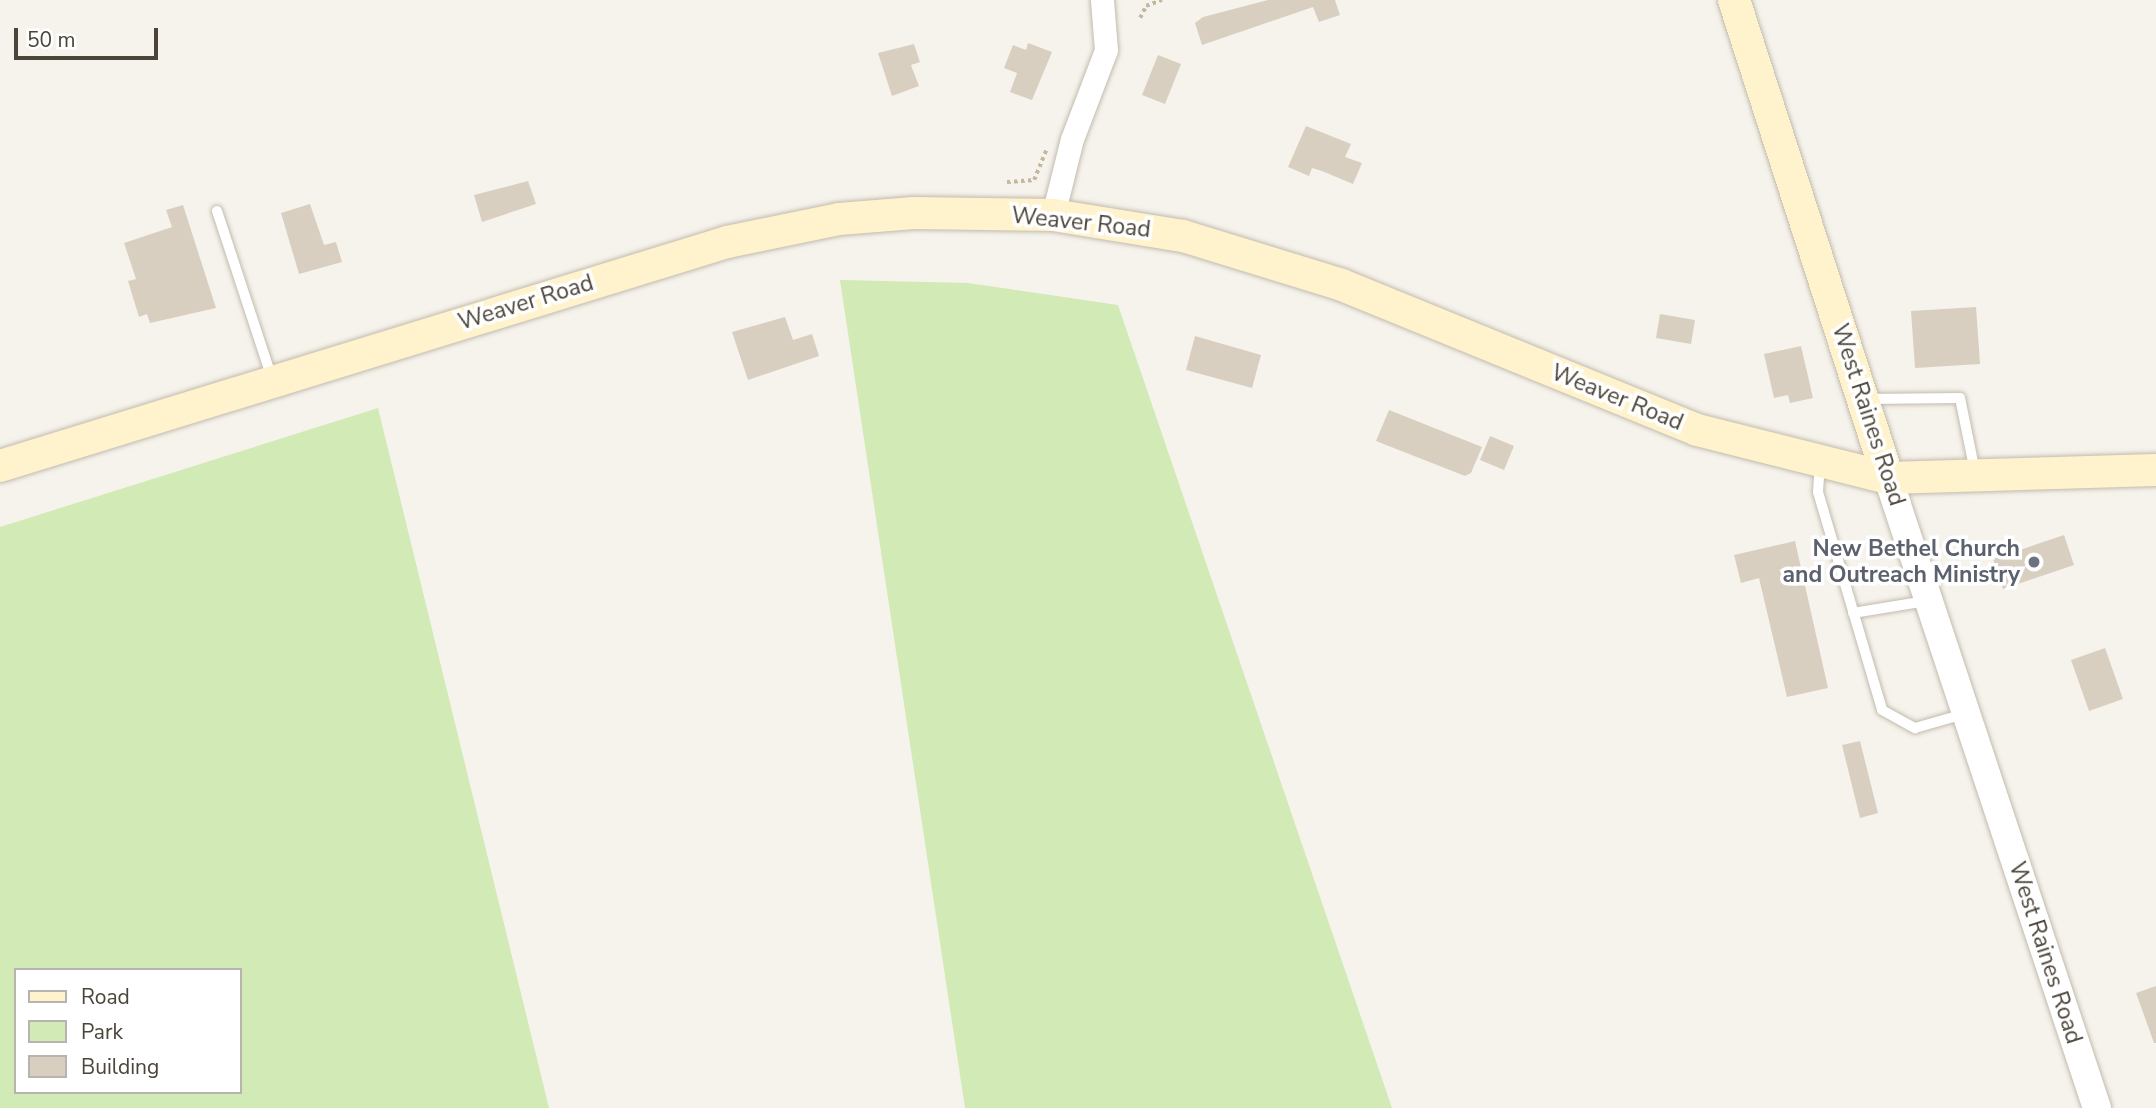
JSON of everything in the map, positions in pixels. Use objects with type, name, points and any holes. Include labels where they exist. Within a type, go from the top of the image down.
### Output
[{"type":"main road","name":"West Raines Road","points":[[1734,0],[1888,478]]},
{"type":"main road","name":"Weaver Road","points":[[0,466],[273,381],[789,227],[914,213],[1053,215],[1183,236],[1342,285],[1650,413],[1820,462],[1888,478],[1976,478],[2156,470]]},
{"type":"street","points":[[1053,215],[1072,139],[1106,50],[1102,0]]},
{"type":"street","name":"West Raines Road","points":[[1888,478],[2097,1108]]},
{"type":"lane","points":[[217,211],[273,381]]},
{"type":"lane","points":[[1864,399],[1960,398],[1976,478]]},
{"type":"lane","points":[[1820,462],[1818,492],[1882,710],[1915,728],[1966,713]]},
{"type":"lane","points":[[1853,613],[1929,601]]},
{"type":"path","points":[[1140,18],[1146,6],[1162,0]]},
{"type":"path","points":[[1007,182],[1034,180],[1049,141]]},
{"type":"green space","points":[[840,280],[968,283],[1118,305],[1392,1108],[965,1108]]},
{"type":"green space","points":[[378,408],[549,1108],[0,1108],[0,527]]},
{"type":"building","points":[[1268,0],[1335,0],[1340,15],[1319,22],[1313,7],[1202,45],[1195,23],[1203,17]]},
{"type":"building","points":[[1028,43],[1052,52],[1032,100],[1010,92],[1017,73],[1004,68],[1013,45],[1026,50]]},
{"type":"building","points":[[914,44],[920,62],[911,65],[919,86],[892,96],[878,53]]},
{"type":"building","points":[[1158,55],[1181,64],[1165,104],[1142,95]]},
{"type":"building","points":[[1306,126],[1351,144],[1345,157],[1362,163],[1353,184],[1312,168],[1309,176],[1288,167]]},
{"type":"building","points":[[528,181],[536,204],[482,222],[474,195]]},
{"type":"building","points":[[310,204],[324,245],[336,242],[342,262],[299,274],[281,213]]},
{"type":"building","points":[[183,205],[216,308],[150,323],[147,314],[139,317],[128,281],[136,279],[124,243],[172,227],[166,210]]},
{"type":"building","points":[[1976,307],[1980,364],[1915,368],[1911,311]]},
{"type":"building","points":[[1660,314],[1695,320],[1691,344],[1656,338]]},
{"type":"building","points":[[785,317],[793,340],[812,334],[819,356],[748,380],[732,332]]},
{"type":"building","points":[[1195,336],[1261,355],[1252,388],[1186,370]]},
{"type":"building","points":[[1801,346],[1813,398],[1790,403],[1788,395],[1774,398],[1764,354]]},
{"type":"building","points":[[1389,410],[1482,447],[1471,473],[1465,476],[1376,441]]},
{"type":"building","points":[[1490,436],[1514,446],[1504,470],[1480,460]]},
{"type":"building","name":"New Bethel Church and Outreach Ministry","points":[[2064,535],[2074,565],[2003,589],[1993,559]]},
{"type":"building","points":[[1795,541],[1828,688],[1787,697],[1759,578],[1741,583],[1734,555]]},
{"type":"building","points":[[2105,648],[2123,699],[2089,711],[2071,660]]},
{"type":"building","points":[[1860,741],[1878,813],[1860,818],[1842,745]]},
{"type":"building","points":[[2156,986],[2156,1043],[2154,1043],[2136,993]]},
{"type":"place","name":"New Bethel Church and Outreach Ministry","points":[[2034,562]]}]
